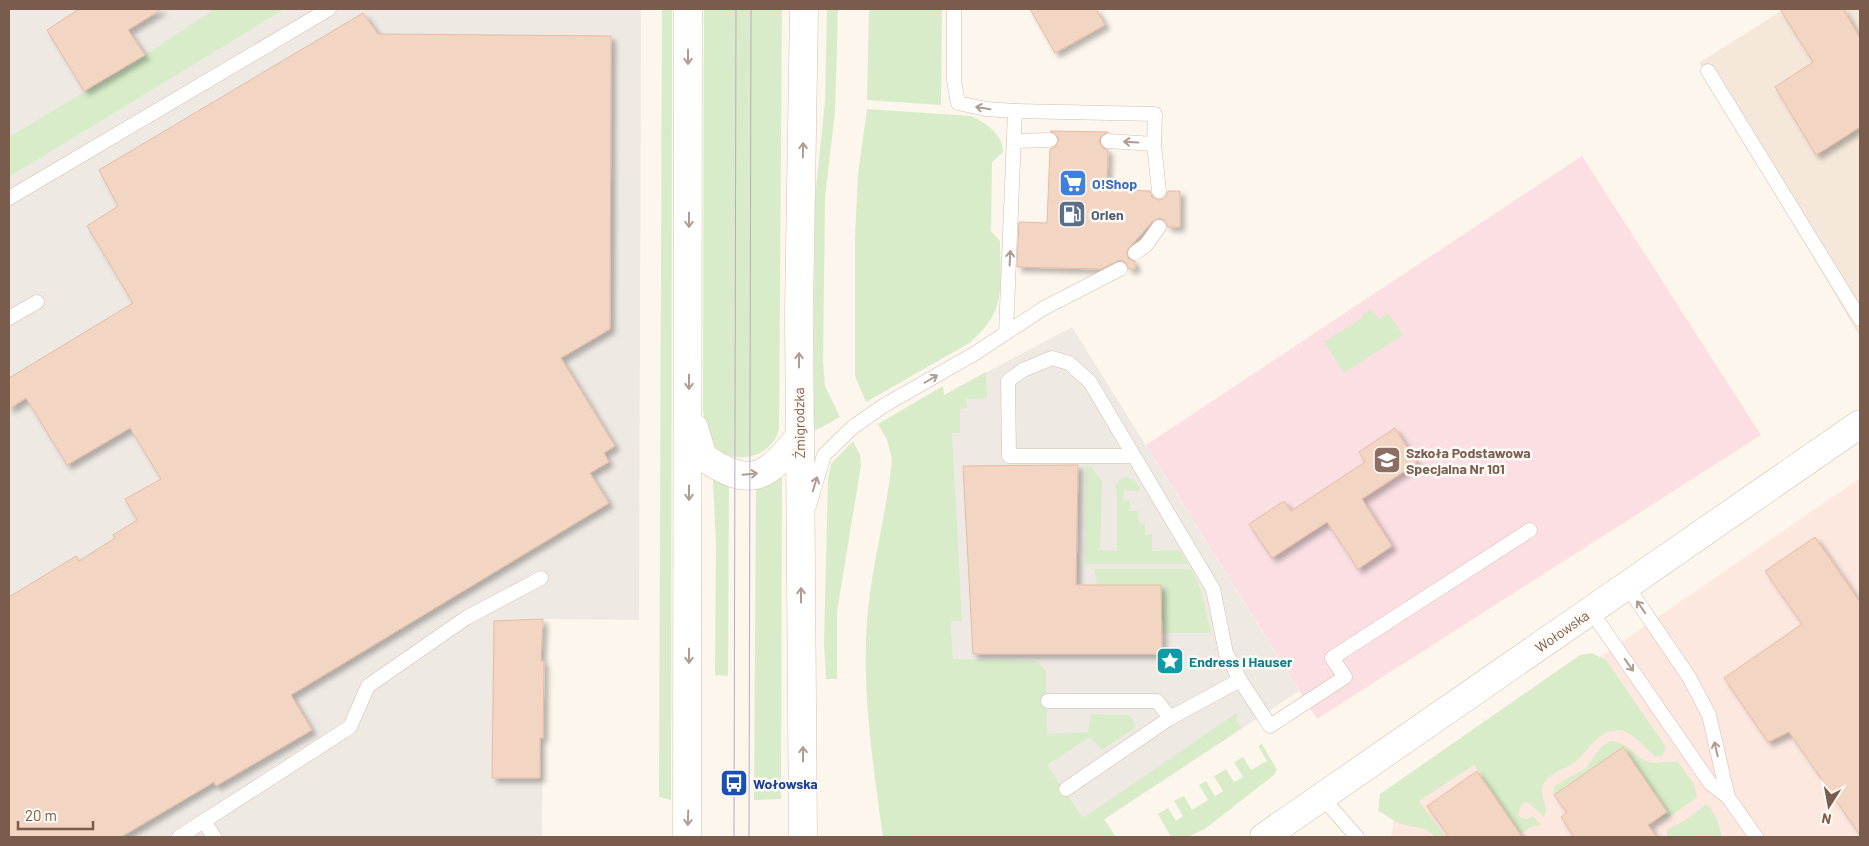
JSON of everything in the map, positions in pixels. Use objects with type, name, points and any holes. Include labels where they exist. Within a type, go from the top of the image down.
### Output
[{"type":"main road","points":[[687,837],[688,9]]},
{"type":"main road","name":"Żmigrodzka","points":[[803,837],[801,531],[798,438],[804,9]]},
{"type":"main road","points":[[689,410],[702,457],[724,471],[734,474],[755,475],[779,463],[798,438]]},
{"type":"main road","name":"Wołowska","points":[[1264,837],[1860,424]]},
{"type":"lane","points":[[9,198],[329,9]]},
{"type":"lane","points":[[954,9],[954,80],[958,102],[986,109],[1015,111],[1155,114],[1154,144],[1159,191]]},
{"type":"lane","points":[[1708,71],[1860,319]]},
{"type":"lane","points":[[1006,333],[1015,111]]},
{"type":"lane","points":[[1015,141],[1050,140]]},
{"type":"lane","points":[[1108,141],[1154,144]]},
{"type":"lane","points":[[1135,253],[1146,245],[1159,227]]},
{"type":"lane","points":[[801,531],[824,455],[853,427],[883,406],[974,354],[1044,308],[1120,269]]},
{"type":"lane","points":[[9,318],[37,302]]},
{"type":"lane","points":[[1134,456],[1009,456],[1008,381],[1023,370],[1052,358],[1069,363],[1090,382],[1134,456],[1213,589],[1226,653],[1240,680],[1270,726],[1345,677],[1332,658],[1530,530]]},
{"type":"lane","points":[[179,837],[350,727],[368,686],[466,618],[541,578]]},
{"type":"lane","points":[[1627,586],[1690,676],[1709,715],[1728,797]]},
{"type":"lane","points":[[1591,611],[1710,783],[1728,797],[1756,837]]},
{"type":"lane","points":[[1066,789],[1170,718],[1240,680]]},
{"type":"lane","points":[[1048,701],[1157,701],[1170,718]]},
{"type":"lane","points":[[1321,796],[1358,837]]},
{"type":"lane","points":[[204,821],[214,837]]},
{"type":"shaded area","points":[[9,9],[214,9],[145,55],[9,137]]},
{"type":"shaded area","points":[[285,9],[641,9],[639,620],[543,619],[542,837],[9,837],[9,177]]},
{"type":"shaded area","points":[[1784,9],[1860,9],[1860,337],[1699,63]]},
{"type":"shaded area","points":[[1582,156],[1761,435],[1317,719],[1146,445]]},
{"type":"shaded area","points":[[1072,327],[1299,691],[1078,837],[953,660],[944,489],[944,395]]},
{"type":"shaded area","points":[[1860,478],[1860,837],[1391,837],[1394,818],[1600,657]]},
{"type":"green space","points":[[214,9],[285,9],[9,177],[9,137],[145,55]]},
{"type":"green space","points":[[662,9],[672,9],[671,800],[659,797]]},
{"type":"green space","points":[[704,9],[782,9],[779,428],[775,439],[768,447],[749,457],[728,455],[718,450],[708,438],[703,411]]},
{"type":"green space","points":[[827,9],[838,9],[835,112],[825,198],[823,363],[825,386],[840,417],[816,430],[813,428],[815,197],[825,102]]},
{"type":"green space","points":[[869,9],[942,9],[941,105],[867,100]]},
{"type":"green space","points":[[867,109],[971,116],[993,130],[1000,140],[1003,152],[992,162],[991,231],[1000,241],[1001,277],[1000,295],[993,315],[971,342],[866,402],[855,376],[855,238],[858,174]]},
{"type":"green space","points":[[1369,311],[1375,313],[1379,319],[1388,313],[1403,335],[1344,373],[1324,342],[1362,318],[1364,313]]},
{"type":"green space","points":[[986,372],[987,398],[966,399],[967,408],[960,409],[960,433],[952,433],[962,621],[951,622],[953,659],[1037,661],[1046,671],[1047,734],[1088,732],[1091,714],[1127,715],[1132,718],[1135,725],[1133,729],[1102,750],[1090,737],[1047,765],[1083,818],[1238,712],[1236,720],[1242,728],[1104,819],[1116,837],[883,837],[869,729],[866,675],[869,601],[887,500],[892,459],[887,440],[878,424],[943,386],[944,395]]},
{"type":"green space","points":[[853,441],[860,455],[861,465],[837,612],[837,679],[826,679],[824,644],[828,479],[831,464]]},
{"type":"green space","points":[[1086,464],[1092,467],[1102,482],[1100,550],[1117,551],[1117,489],[1115,489],[1115,485],[1122,478],[1129,478],[1136,482],[1140,491],[1124,490],[1123,500],[1130,501],[1130,511],[1138,511],[1139,523],[1145,524],[1145,535],[1152,534],[1152,551],[1179,550],[1188,564],[1085,564]]},
{"type":"green space","points":[[782,477],[781,799],[754,800],[756,485],[771,482]]},
{"type":"green space","points":[[713,480],[729,485],[728,676],[715,675],[716,544]]},
{"type":"green space","points":[[1094,569],[1191,569],[1201,590],[1211,633],[1161,633],[1161,585],[1097,585]]},
{"type":"green space","points":[[1592,653],[1606,660],[1666,747],[1663,755],[1656,757],[1634,737],[1624,731],[1615,730],[1603,734],[1574,763],[1545,781],[1542,789],[1546,808],[1544,817],[1527,802],[1521,804],[1518,815],[1525,819],[1533,816],[1541,825],[1529,828],[1521,834],[1474,765],[1419,801],[1445,837],[1435,837],[1427,830],[1403,825],[1378,811],[1380,794],[1580,655]]},
{"type":"green space","points":[[1610,741],[1623,744],[1643,760],[1649,762],[1678,762],[1694,784],[1697,797],[1672,815],[1658,820],[1668,812],[1623,747],[1553,795],[1554,786],[1586,768],[1600,748]]},
{"type":"green space","points":[[1262,744],[1277,770],[1274,775],[1206,828],[1188,837],[1171,837],[1158,814],[1168,808],[1176,821],[1183,816],[1174,801],[1184,796],[1192,810],[1208,800],[1199,785],[1206,781],[1215,796],[1223,791],[1214,776],[1226,769],[1234,782],[1243,777],[1234,762],[1243,757],[1251,770],[1267,761],[1258,746]]},
{"type":"green space","points":[[1705,805],[1709,806],[1717,819],[1722,837],[1667,837],[1667,829],[1686,820]]},
{"type":"building","points":[[79,9],[162,9],[128,30],[145,55],[84,91],[47,30]]},
{"type":"building","points":[[1030,9],[1096,9],[1105,25],[1055,53]]},
{"type":"building","points":[[1780,9],[1843,9],[1860,38],[1860,127],[1816,155],[1775,87],[1813,62]]},
{"type":"building","points":[[363,13],[378,34],[611,36],[610,329],[561,358],[615,446],[604,453],[609,462],[590,473],[609,503],[291,695],[312,730],[216,786],[214,782],[121,837],[9,837],[9,597],[76,556],[79,561],[115,538],[113,535],[137,520],[125,499],[161,479],[130,428],[67,465],[26,398],[9,409],[9,378],[133,303],[87,226],[118,206],[99,170]]},
{"type":"building","points":[[1050,131],[1108,132],[1101,136],[1099,141],[1103,148],[1108,150],[1107,189],[1150,191],[1152,197],[1159,200],[1165,198],[1168,191],[1180,191],[1180,227],[1168,227],[1164,220],[1160,218],[1152,222],[1127,250],[1128,258],[1135,262],[1135,269],[1129,269],[1125,262],[1120,260],[1101,269],[1017,267],[1019,222],[1047,223],[1050,149],[1055,147],[1059,140],[1057,135]]},
{"type":"building","points":[[1395,428],[1417,463],[1362,499],[1392,546],[1358,569],[1327,522],[1272,558],[1249,524],[1284,501],[1291,511],[1365,462],[1359,452]]},
{"type":"building","points":[[1078,465],[1076,585],[1161,585],[1162,654],[973,654],[963,466]]},
{"type":"building","points":[[1815,537],[1860,602],[1860,835],[1789,732],[1768,742],[1724,678],[1802,624],[1765,571]]},
{"type":"building","points":[[543,619],[541,661],[544,661],[543,738],[540,738],[540,778],[492,778],[494,621]]},
{"type":"building","points":[[1623,747],[1667,812],[1648,825],[1657,837],[1574,837],[1561,817],[1567,812],[1554,795]]},
{"type":"building","points":[[1477,771],[1522,837],[1449,837],[1427,806]]},
{"type":"tram line","points":[[734,837],[736,9]]},
{"type":"tram line","points":[[749,837],[751,9]]},
{"type":"place","name":"O!Shop","points":[[1073,183]]},
{"type":"place","name":"Orlen","points":[[1072,214]]},
{"type":"place","name":"Szkoła Podstawowa Specjalna Nr 101","points":[[1387,460]]},
{"type":"place","name":"Endress i Hauser","points":[[1170,661]]},
{"type":"place","name":"Wołowska","points":[[734,783]]}]
